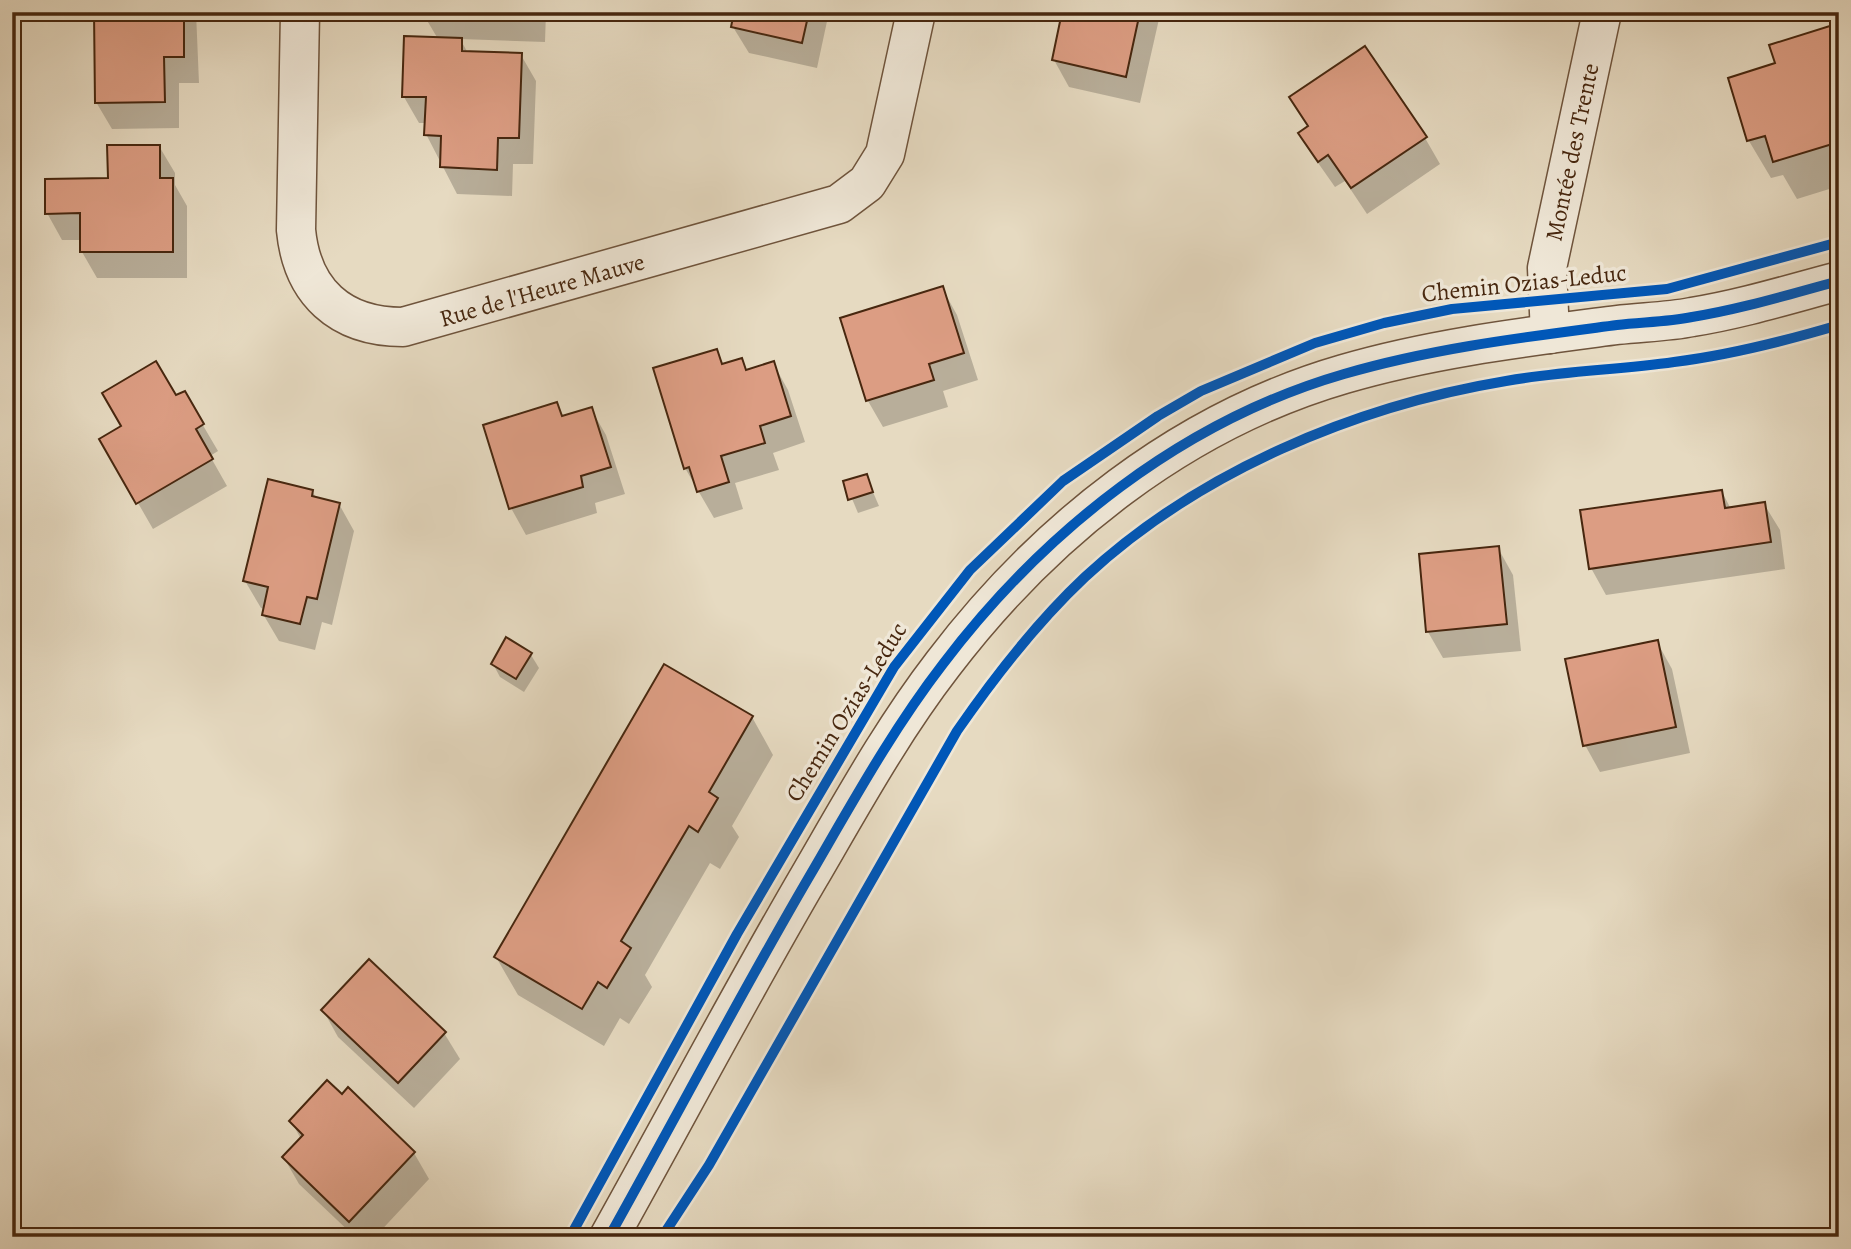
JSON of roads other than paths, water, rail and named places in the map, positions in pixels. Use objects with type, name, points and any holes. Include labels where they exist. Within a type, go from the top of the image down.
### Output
[{"type":"street","name":"Rue de l'Heure Mauve","points":[[300,12],[296,230],[303,265],[321,296],[350,317],[385,327],[403,327],[839,204],[867,183],[885,154],[916,12]]},
{"type":"street","name":"Montée des Trente","points":[[1550,334],[1547,268],[1602,12]]},
{"type":"street","points":[[609,1237],[771,942],[891,740],[941,666],[995,600],[1075,523],[1153,464],[1245,411],[1340,375],[1393,361],[1550,334],[1690,318],[1839,281]]}]
